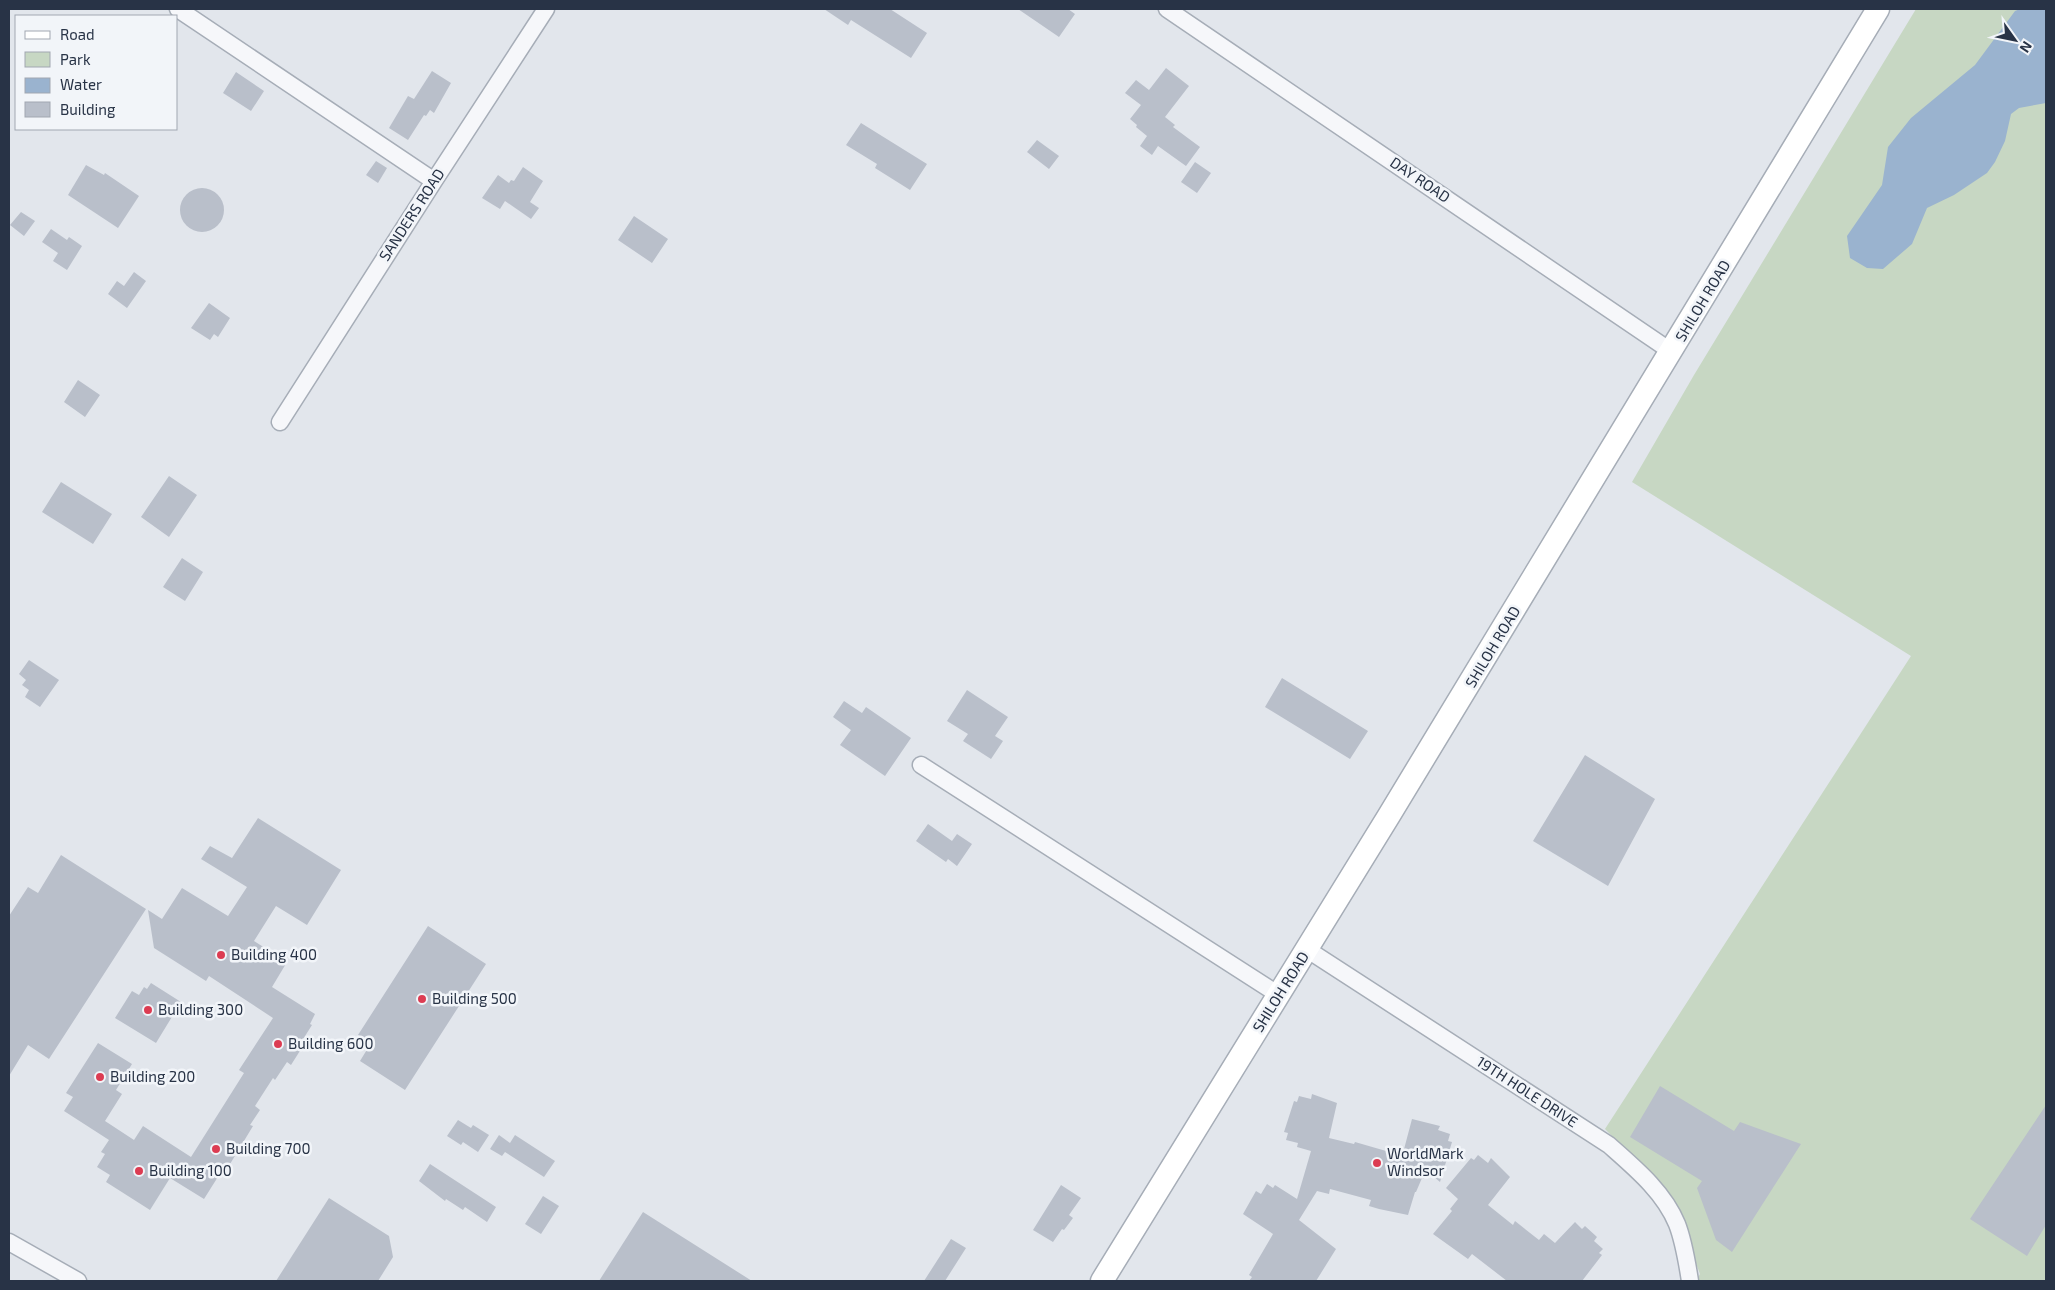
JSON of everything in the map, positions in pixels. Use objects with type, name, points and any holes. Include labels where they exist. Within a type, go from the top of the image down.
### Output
[{"type":"main road","name":"SHILOH ROAD","points":[[1102,1281],[1308,950],[1672,352],[1878,9]]},
{"type":"street","points":[[178,9],[434,181]]},
{"type":"street","name":"SANDERS ROAD","points":[[280,422],[546,9]]},
{"type":"street","name":"DAY ROAD","points":[[1167,9],[1672,352]]},
{"type":"street","points":[[921,765],[1279,995]]},
{"type":"street","name":"19TH HOLE DRIVE","points":[[1308,950],[1609,1146],[1637,1170],[1663,1199],[1677,1224],[1690,1281]]},
{"type":"street","points":[[9,1242],[78,1281]]},
{"type":"green space","points":[[1916,9],[2046,9],[2046,1281],[1696,1281],[1700,1274],[1670,1195],[1605,1129],[1911,656],[1632,482],[1694,375]]},
{"type":"water","points":[[2020,9],[2046,10],[2046,103],[2019,108],[2011,114],[2005,141],[1995,162],[1987,173],[1954,195],[1927,208],[1912,244],[1883,269],[1867,268],[1850,258],[1847,236],[1882,185],[1888,147],[1911,118],[1975,65],[2015,11]]},
{"type":"building","points":[[824,9],[890,9],[927,33],[911,58],[851,20],[848,25]]},
{"type":"building","points":[[1018,9],[1068,9],[1075,14],[1059,37]]},
{"type":"building","points":[[1166,68],[1189,86],[1165,117],[1175,125],[1173,127],[1200,147],[1186,166],[1158,146],[1152,155],[1140,146],[1147,136],[1130,119],[1141,105],[1125,93],[1136,80],[1149,90]]},
{"type":"building","points":[[432,71],[451,83],[434,113],[430,110],[426,116],[424,115],[408,140],[389,128],[408,96],[414,99]]},
{"type":"building","points":[[236,72],[264,91],[251,111],[223,93]]},
{"type":"building","points":[[861,123],[927,164],[910,190],[875,168],[877,164],[846,145]]},
{"type":"building","points":[[1037,140],[1059,156],[1049,169],[1027,152]]},
{"type":"building","points":[[376,161],[387,168],[378,183],[366,175]]},
{"type":"building","points":[[1195,162],[1211,173],[1197,193],[1181,182]]},
{"type":"building","points":[[86,165],[104,175],[105,173],[139,196],[118,228],[68,195]]},
{"type":"building","points":[[523,167],[543,181],[530,202],[539,208],[531,219],[505,201],[500,209],[482,198],[498,175],[509,183],[511,180],[514,181]]},
{"type":"building","points":[[198,188],[206,188],[218,194],[224,210],[218,226],[206,232],[198,232],[186,226],[180,214],[180,206],[186,194]]},
{"type":"building","points":[[21,212],[35,221],[24,236],[10,225]]},
{"type":"building","points":[[634,216],[668,239],[652,263],[618,240]]},
{"type":"building","points":[[51,229],[67,240],[69,237],[82,246],[67,270],[53,261],[58,253],[42,242]]},
{"type":"building","points":[[134,272],[146,281],[127,308],[108,294],[117,281],[124,286]]},
{"type":"building","points":[[209,303],[230,318],[218,337],[214,334],[210,340],[191,328]]},
{"type":"building","points":[[78,380],[100,395],[85,417],[64,402]]},
{"type":"building","points":[[169,476],[197,495],[169,537],[141,517]]},
{"type":"building","points":[[61,482],[112,514],[93,544],[42,512]]},
{"type":"building","points":[[182,558],[203,572],[185,601],[163,587]]},
{"type":"building","points":[[29,660],[59,680],[40,707],[25,697],[29,690],[22,685],[26,680],[19,674]]},
{"type":"building","points":[[1282,678],[1368,731],[1350,759],[1265,707]]},
{"type":"building","points":[[967,690],[1008,717],[995,736],[1003,741],[991,759],[963,741],[968,734],[947,721]]},
{"type":"building","points":[[844,701],[862,713],[866,707],[911,738],[885,776],[840,745],[851,730],[833,717]]},
{"type":"building","points":[[1585,755],[1655,799],[1608,886],[1533,841]]},
{"type":"building","points":[[258,818],[341,870],[307,925],[276,906],[254,941],[287,962],[272,987],[315,1014],[310,1024],[312,1025],[300,1044],[303,1046],[291,1065],[287,1062],[275,1080],[273,1078],[255,1106],[260,1110],[250,1125],[253,1126],[224,1174],[221,1172],[204,1199],[170,1178],[150,1210],[106,1182],[110,1175],[97,1167],[105,1154],[101,1152],[109,1140],[64,1111],[73,1097],[66,1093],[98,1043],[132,1064],[116,1090],[122,1094],[105,1121],[134,1140],[143,1126],[191,1157],[244,1073],[239,1070],[273,1018],[209,976],[206,981],[154,948],[148,910],[162,919],[182,888],[228,916],[247,887],[201,859],[210,846],[232,858]]},
{"type":"building","points":[[928,824],[952,841],[957,834],[972,844],[957,866],[948,859],[946,862],[916,841]]},
{"type":"building","points":[[61,855],[146,909],[49,1059],[28,1045],[9,1076],[9,916],[28,887],[38,893]]},
{"type":"building","name":"Building 500","points":[[428,926],[486,964],[405,1090],[360,1061],[371,1043],[358,1035]]},
{"type":"building","name":"Building 300","points":[[151,983],[181,1002],[156,1043],[115,1018],[132,991],[139,995],[144,987],[147,989]]},
{"type":"building","points":[[1660,1086],[1734,1131],[1740,1122],[1801,1144],[1732,1252],[1716,1240],[1697,1188],[1702,1181],[1630,1137]]},
{"type":"building","name":"WorldMark Windsor","points":[[1312,1094],[1337,1103],[1329,1138],[1354,1144],[1355,1142],[1393,1153],[1394,1151],[1403,1153],[1412,1119],[1440,1126],[1438,1130],[1450,1134],[1448,1141],[1452,1142],[1440,1182],[1427,1171],[1415,1192],[1408,1215],[1369,1206],[1371,1200],[1330,1189],[1329,1194],[1317,1191],[1299,1220],[1336,1249],[1316,1281],[1249,1281],[1252,1277],[1249,1275],[1273,1234],[1243,1214],[1256,1191],[1261,1194],[1267,1184],[1273,1188],[1275,1185],[1297,1199],[1311,1151],[1297,1147],[1298,1143],[1286,1140],[1288,1133],[1284,1132],[1294,1101],[1297,1102],[1299,1096],[1311,1099]]},
{"type":"building","points":[[2046,1105],[2046,1225],[2027,1256],[1970,1219]]},
{"type":"building","points":[[458,1120],[471,1128],[473,1125],[489,1135],[478,1152],[463,1142],[461,1145],[447,1136]]},
{"type":"building","points":[[499,1135],[510,1143],[515,1135],[555,1161],[544,1177],[505,1152],[502,1156],[490,1149]]},
{"type":"building","name":"WorldMark Windsor","points":[[1478,1155],[1488,1163],[1491,1158],[1510,1177],[1488,1205],[1513,1225],[1515,1221],[1539,1240],[1544,1234],[1555,1243],[1575,1222],[1582,1229],[1585,1226],[1597,1237],[1594,1241],[1603,1249],[1599,1253],[1602,1255],[1582,1281],[1507,1281],[1472,1254],[1468,1259],[1433,1234],[1452,1211],[1450,1209],[1458,1199],[1446,1188],[1471,1158],[1474,1160]]},
{"type":"building","points":[[430,1164],[496,1207],[487,1222],[465,1207],[463,1210],[446,1199],[445,1201],[419,1181]]},
{"type":"building","points":[[1061,1185],[1081,1198],[1069,1215],[1073,1218],[1053,1242],[1033,1230]]},
{"type":"building","points":[[543,1196],[559,1206],[541,1234],[525,1224]]},
{"type":"building","points":[[329,1198],[389,1236],[393,1257],[378,1281],[276,1281]]},
{"type":"building","points":[[643,1212],[752,1281],[599,1281]]},
{"type":"building","points":[[951,1239],[966,1248],[945,1281],[924,1281]]},
{"type":"place","name":"Building 400","points":[[221,955]]},
{"type":"place","name":"Building 500","points":[[422,999]]},
{"type":"place","name":"Building 300","points":[[148,1010]]},
{"type":"place","name":"Building 600","points":[[278,1044]]},
{"type":"place","name":"Building 200","points":[[100,1077]]},
{"type":"place","name":"Building 700","points":[[216,1149]]},
{"type":"place","name":"WorldMark Windsor","points":[[1377,1163]]},
{"type":"place","name":"Building 100","points":[[139,1171]]}]
